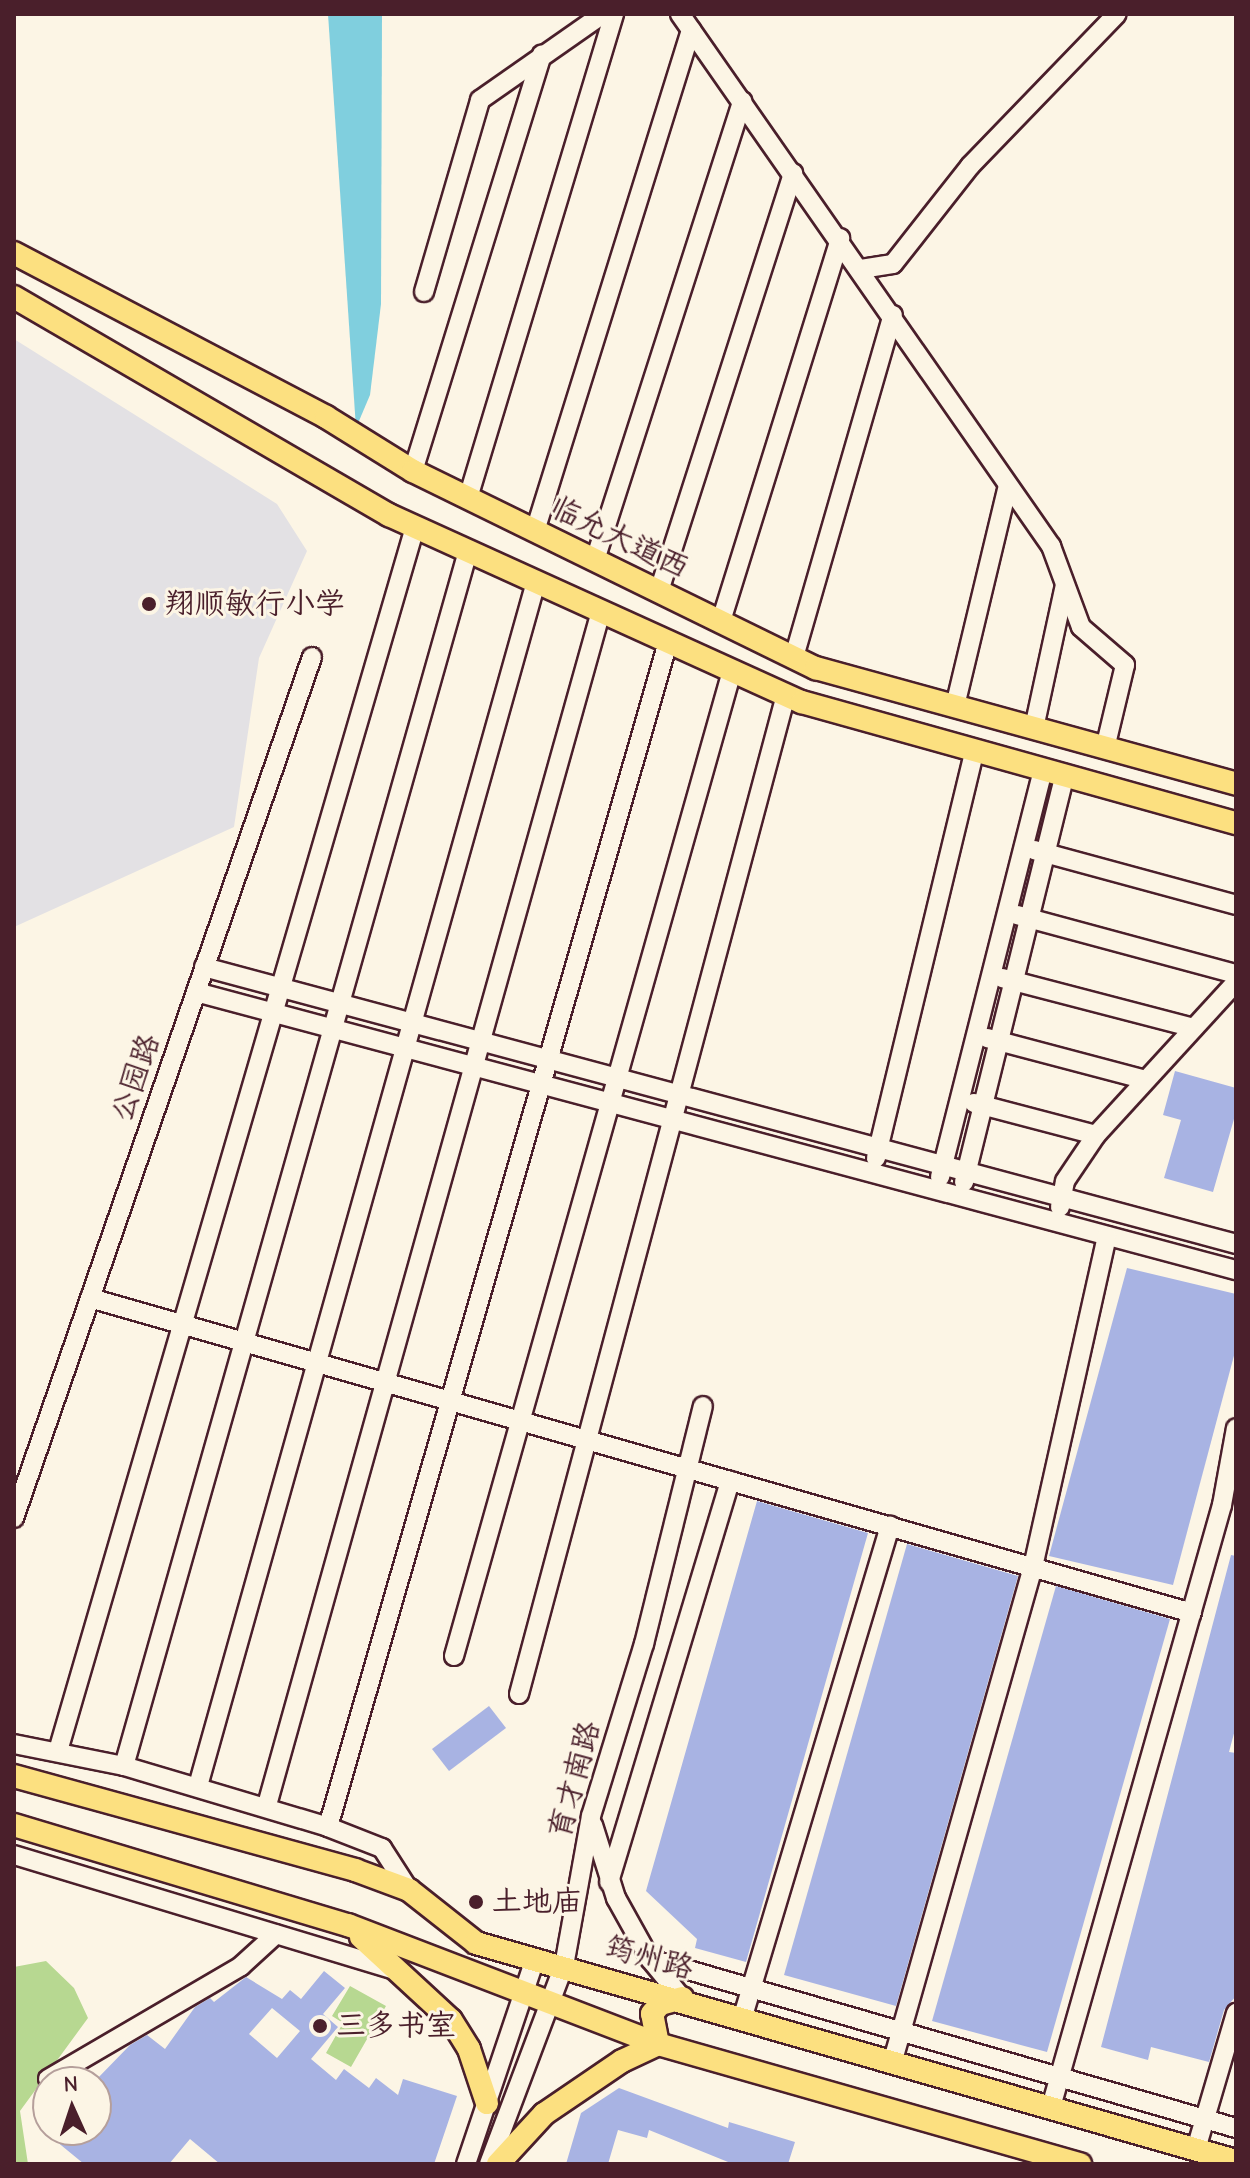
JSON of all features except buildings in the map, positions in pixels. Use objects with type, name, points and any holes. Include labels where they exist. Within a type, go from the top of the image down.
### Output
[{"type":"main road","name":"临允大道西","points":[[14,253],[326,417],[413,471],[794,657],[955,706],[1236,784]]},
{"type":"main road","points":[[14,297],[415,527],[786,695],[1236,823]]},
{"type":"main road","name":"筠州路","points":[[14,1776],[355,1870],[409,1890],[476,1943],[682,1998],[1236,2161]]},
{"type":"main road","points":[[14,1825],[348,1925],[658,2044],[1026,2157],[1080,2164]]},
{"type":"main road","points":[[348,1925],[451,2020],[469,2049],[487,2103]]},
{"type":"main road","points":[[658,2044],[652,2014],[660,2004],[682,1998]]},
{"type":"main road","points":[[498,2164],[544,2114],[622,2061],[658,2044]]},
{"type":"street","points":[[424,292],[480,100],[603,14]]},
{"type":"street","points":[[468,498],[614,14]]},
{"type":"street","points":[[680,14],[840,238],[1051,546],[1081,627],[1125,665],[1105,748]]},
{"type":"street","points":[[861,269],[893,264],[970,166],[1117,14]]},
{"type":"street","points":[[535,531],[691,30]]},
{"type":"street","points":[[413,471],[542,54]]},
{"type":"street","points":[[595,560],[742,101]]},
{"type":"street","points":[[659,591],[793,173]]},
{"type":"street","points":[[721,621],[840,238]]},
{"type":"street","points":[[794,657],[893,315]]},
{"type":"street","points":[[955,706],[1008,485]]},
{"type":"street","points":[[58,1751],[415,527]]},
{"type":"street","points":[[124,1766],[468,551]]},
{"type":"street","points":[[198,1786],[536,582]]},
{"type":"street","points":[[1034,728],[1065,585]]},
{"type":"street","points":[[267,1805],[601,611]]},
{"type":"street","points":[[328,1827],[668,642]]},
{"type":"street","name":"公园路","points":[[14,1518],[312,657]]},
{"type":"street","points":[[454,1656],[732,671]]},
{"type":"street","points":[[519,1694],[786,695]]},
{"type":"street","points":[[872,1173],[975,750]]},
{"type":"street","points":[[937,1190],[1023,848],[1054,772]]},
{"type":"street","points":[[960,1196],[1045,854],[1054,772]]},
{"type":"street","points":[[1023,848],[1236,905]]},
{"type":"street","points":[[1007,912],[1236,974]]},
{"type":"street","points":[[204,967],[1236,1244]]},
{"type":"street","points":[[991,976],[1194,1028]]},
{"type":"street","points":[[1061,1223],[1060,1197],[1096,1135],[1236,982]]},
{"type":"street","points":[[196,992],[1236,1270]]},
{"type":"street","points":[[976,1035],[1146,1080]]},
{"type":"street","points":[[960,1099],[1096,1135]]},
{"type":"street","points":[[893,2060],[1033,1567],[1107,1236]]},
{"type":"street","points":[[90,1298],[1192,1613]]},
{"type":"street","name":"育才南路","points":[[489,2164],[564,1966],[591,1816],[644,1644],[703,1406]]},
{"type":"street","points":[[1051,2107],[1222,1505],[1236,1428]]},
{"type":"street","points":[[609,1882],[730,1481]]},
{"type":"street","points":[[743,2016],[890,1526]]},
{"type":"street","points":[[14,1744],[124,1766],[267,1805],[328,1827],[382,1848],[409,1890]]},
{"type":"street","points":[[591,1816],[609,1882],[650,1959],[682,1998]]},
{"type":"street","points":[[14,1855],[403,1973]]},
{"type":"street","points":[[70,2066],[241,1966],[276,1934]]},
{"type":"street","points":[[466,2164],[535,1959]]},
{"type":"street","points":[[650,1959],[1236,2128]]},
{"type":"street","points":[[1196,2149],[1236,2013]]},
{"type":"shaded area","name":"翔顺敏行小学","points":[[14,339],[277,504],[307,551],[259,658],[234,827],[14,927]]},
{"type":"green space","points":[[46,1961],[74,1988],[88,2018],[53,2066],[32,2066],[32,2095],[20,2111],[28,2164],[14,2164],[14,1967]]},
{"type":"green space","points":[[350,1986],[386,2006],[351,2067],[326,2053],[343,2023],[332,2016]]},
{"type":"water","points":[[328,14],[382,14],[381,304],[370,395],[356,428]]},
{"type":"place","name":"翔顺敏行小学","points":[[149,604]]},
{"type":"place","name":"土地庙","points":[[476,1902]]},
{"type":"place","name":"三多书室","points":[[320,2026]]}]
